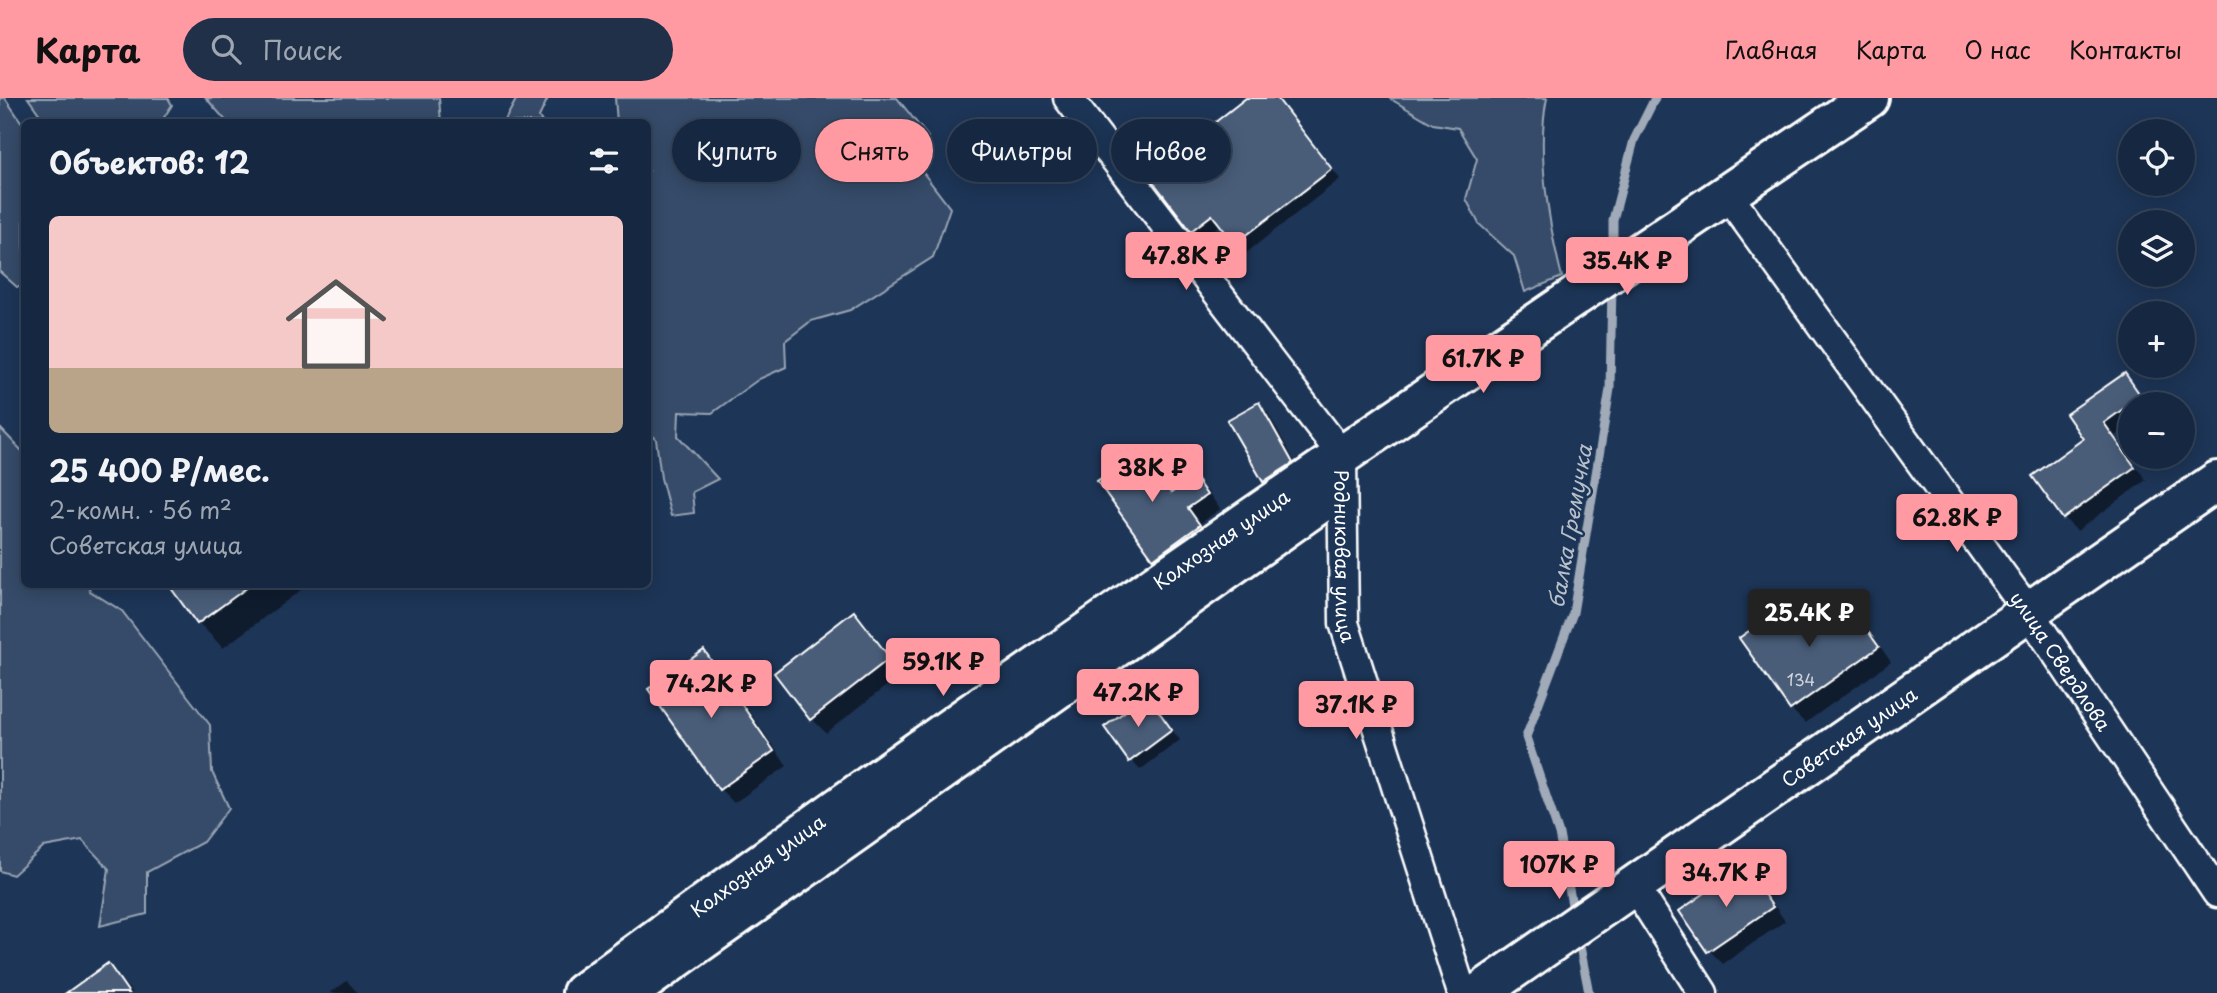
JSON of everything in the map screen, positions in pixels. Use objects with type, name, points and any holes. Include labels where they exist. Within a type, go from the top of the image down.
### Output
[{"type":"street","name":"Колхозная улица","points":[[582,993],[749,870],[1342,465],[1591,286],[1870,98]]},
{"type":"street","name":"Родниковая улица","points":[[1077,101],[1342,465],[1344,623],[1462,993]]},
{"type":"street","name":"улица Свердлова","points":[[1727,194],[2028,611],[2217,893]]},
{"type":"street","name":"Колхозная улица","points":[[628,993],[1323,500],[1342,465]]},
{"type":"street","name":"Советская улица","points":[[1479,993],[2217,481]]},
{"type":"street","points":[[1634,885],[1703,993]]},
{"type":"shaded area","points":[[0,98],[5,98],[21,122],[21,287],[17,287],[0,272]]},
{"type":"shaded area","points":[[28,98],[168,98],[172,105],[163,119],[43,119]]},
{"type":"shaded area","points":[[206,98],[439,98],[441,119],[224,119]]},
{"type":"shaded area","points":[[517,98],[548,98],[540,119],[506,119]]},
{"type":"shaded area","points":[[615,98],[897,98],[914,119],[815,119],[815,182],[930,182],[950,208],[933,257],[850,310],[811,321],[785,341],[786,367],[759,379],[712,413],[679,412],[678,436],[718,479],[692,492],[694,513],[671,516],[661,478],[656,439],[651,434],[651,119],[617,119]]},
{"type":"shaded area","points":[[1389,98],[1547,98],[1543,164],[1562,277],[1525,292],[1514,256],[1479,224],[1466,199],[1477,159],[1458,128],[1433,124]]},
{"type":"shaded area","points":[[0,428],[21,450],[21,588],[89,588],[122,611],[210,725],[212,772],[229,808],[203,842],[147,872],[147,914],[100,926],[109,869],[82,840],[44,847],[13,875],[0,871]]},
{"type":"building","points":[[1246,98],[1277,98],[1332,169],[1235,244],[1212,215],[1191,231],[1153,182],[1231,182],[1231,119],[1219,119]]},
{"type":"building","points":[[2118,378],[2128,378],[2138,392],[2118,392],[2118,413],[2104,423],[2118,443],[2118,469],[2132,469],[2063,519],[2032,476],[2083,439],[2066,414]]},
{"type":"building","points":[[1259,402],[1293,463],[1263,482],[1227,420]]},
{"type":"building","points":[[1140,451],[1171,493],[1194,476],[1207,495],[1188,508],[1200,525],[1153,559],[1097,481]]},
{"type":"building","points":[[171,588],[246,588],[197,624]]},
{"type":"building","points":[[1840,592],[1879,647],[1790,710],[1739,638],[1778,611],[1790,628]]},
{"type":"building","points":[[854,611],[890,658],[810,720],[774,673]]},
{"type":"building","points":[[704,650],[774,751],[719,790],[648,689]]},
{"type":"building","points":[[1147,695],[1172,730],[1129,762],[1104,727]]},
{"type":"building","points":[[1744,866],[1773,907],[1707,952],[1679,911]]},
{"type":"building","points":[[108,963],[129,993],[66,993]]},
{"type":"waterway","name":"балка Гремучка","points":[[1613,259],[1613,220],[1634,140],[1655,98]]},
{"type":"waterway","name":"балка Гремучка","points":[[1574,916],[1559,834],[1526,737],[1573,613],[1610,389],[1612,284]]},
{"type":"waterway","name":"балка Гремучка","points":[[1578,936],[1589,993]]}]
